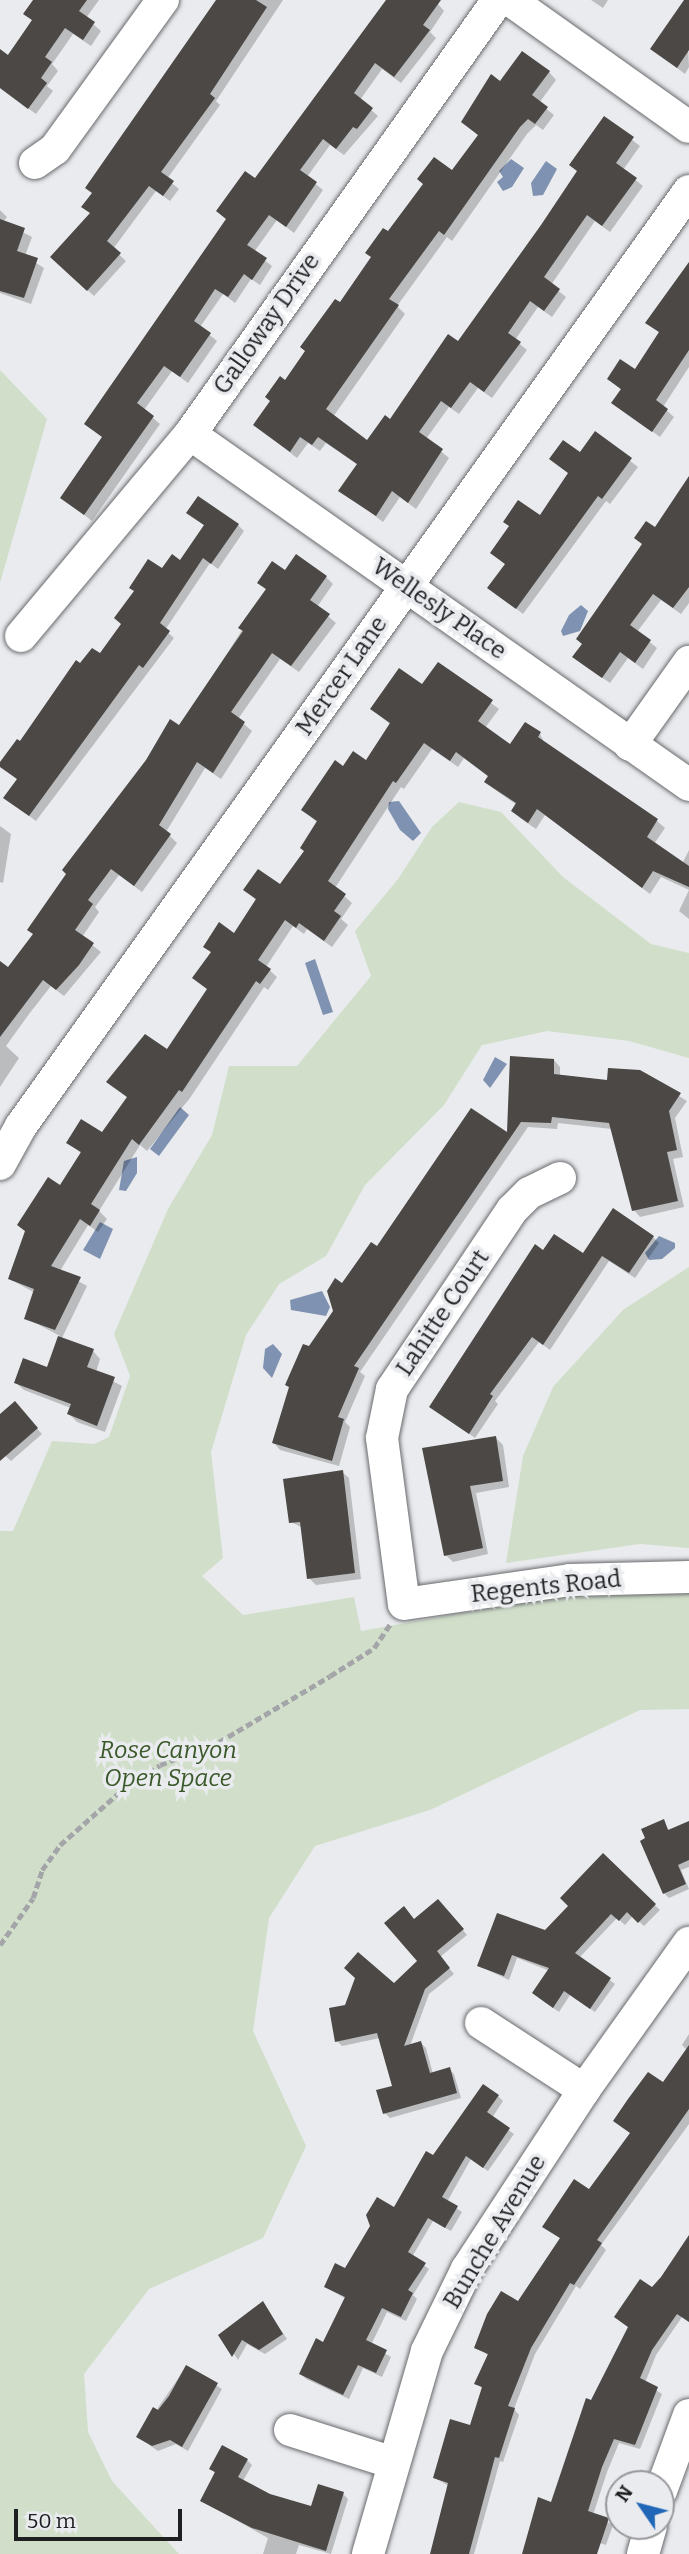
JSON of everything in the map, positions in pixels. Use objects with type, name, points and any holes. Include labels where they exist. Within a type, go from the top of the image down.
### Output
[{"type":"street","points":[[35,163],[55,149],[163,0]]},
{"type":"street","name":"Galloway Drive","points":[[21,636],[190,434],[498,0]]},
{"type":"street","points":[[510,0],[689,127]]},
{"type":"street","name":"Mercer Lane","points":[[0,1164],[22,1126],[689,191]]},
{"type":"street","name":"Wellesly Place","points":[[190,434],[689,785]]},
{"type":"street","points":[[630,745],[689,662]]},
{"type":"street","name":"Lahitte Court","points":[[404,1604],[382,1438],[392,1389],[512,1210],[529,1193],[560,1178]]},
{"type":"street","name":"Regents Road","points":[[404,1604],[570,1580],[689,1577]]},
{"type":"street","name":"Bunche Avenue","points":[[368,2554],[428,2351],[467,2269],[584,2090],[689,1943]]},
{"type":"street","points":[[481,2022],[584,2090]]},
{"type":"street","points":[[669,2470],[689,2415]]},
{"type":"street","points":[[290,2430],[394,2463]]},
{"type":"path","points":[[0,1945],[33,1898],[42,1870],[60,1845],[122,1790],[160,1765],[219,1742],[374,1648],[404,1604]]},
{"type":"green space","points":[[0,370],[47,419],[0,583]]},
{"type":"green space","name":"Rose Canyon Open Space","points":[[459,802],[501,812],[563,877],[651,944],[689,953],[689,1058],[629,1041],[547,1031],[482,1045],[444,1105],[365,1185],[326,1256],[279,1284],[246,1335],[211,1452],[223,1558],[202,1576],[243,1615],[354,1597],[361,1631],[563,1595],[689,1590],[689,1709],[640,1710],[430,1810],[315,1846],[269,1918],[253,2031],[306,2146],[263,2238],[149,2289],[84,2374],[88,2432],[112,2481],[179,2554],[0,2554],[0,1531],[13,1531],[52,1441],[94,1444],[109,1437],[130,1376],[114,1334],[168,1209],[212,1135],[229,1066],[297,1066],[371,976],[355,931],[398,879],[432,827]]},
{"type":"green space","points":[[689,1267],[689,1548],[640,1544],[506,1563],[523,1456],[553,1387],[623,1310]]},
{"type":"water","points":[[511,159],[524,168],[512,187],[503,191],[497,182],[503,177],[499,171]]},
{"type":"water","points":[[546,161],[557,169],[543,195],[533,196],[531,183]]},
{"type":"water","points":[[581,605],[588,611],[580,631],[563,636],[561,631],[569,615]]},
{"type":"water","points":[[399,801],[421,833],[413,841],[400,830],[388,809],[389,802]]},
{"type":"water","points":[[315,959],[333,1012],[323,1015],[305,963]]},
{"type":"water","points":[[495,1057],[507,1064],[490,1088],[483,1080]]},
{"type":"water","points":[[180,1107],[189,1115],[159,1156],[150,1149]]},
{"type":"water","points":[[137,1157],[137,1173],[126,1191],[119,1190],[124,1161]]},
{"type":"water","points":[[100,1222],[113,1229],[100,1259],[83,1250]]},
{"type":"water","points":[[659,1236],[675,1243],[675,1248],[662,1259],[649,1260],[645,1253]]},
{"type":"water","points":[[322,1291],[330,1307],[326,1316],[291,1310],[290,1300]]},
{"type":"water","points":[[273,1344],[282,1354],[272,1378],[263,1368],[265,1349]]},
{"type":"building","points":[[33,0],[87,0],[79,11],[95,22],[83,40],[65,28],[45,57],[52,62],[41,78],[47,83],[28,109],[0,88],[0,49],[8,55],[32,20],[23,14]]},
{"type":"building","points":[[216,0],[256,0],[267,7],[210,94],[215,98],[161,172],[174,181],[163,196],[149,186],[107,241],[121,253],[87,291],[50,257],[90,213],[81,207],[92,193],[85,188]]},
{"type":"building","points":[[386,0],[441,0],[423,25],[430,30],[394,77],[375,63],[354,93],[373,108],[357,129],[353,127],[336,149],[323,139],[300,170],[317,182],[286,227],[269,215],[247,245],[267,258],[252,280],[244,274],[228,297],[215,289],[194,321],[211,333],[180,377],[164,366],[137,403],[154,416],[84,515],[60,498],[102,437],[84,424],[226,219],[216,211],[245,171],[255,178]]},
{"type":"building","points":[[684,0],[689,0],[689,50],[677,68],[650,49]]},
{"type":"building","points":[[522,51],[550,71],[532,95],[548,107],[535,124],[528,119],[520,127],[444,235],[439,231],[389,299],[399,305],[326,409],[367,440],[385,415],[390,419],[448,334],[458,341],[541,225],[577,171],[569,165],[604,116],[634,137],[616,163],[637,178],[602,226],[587,215],[544,277],[560,289],[544,311],[530,301],[508,333],[521,342],[484,392],[470,382],[451,408],[441,401],[419,432],[443,449],[408,503],[392,491],[376,516],[338,491],[357,464],[318,437],[312,445],[300,437],[290,452],[253,425],[270,401],[265,397],[280,376],[285,380],[305,351],[300,347],[335,299],[340,302],[371,257],[365,253],[383,228],[388,231],[423,184],[417,179],[434,157],[452,170],[478,135],[461,122],[491,74],[500,81]]},
{"type":"building","points":[[0,219],[25,228],[17,251],[38,258],[24,298],[0,291]]},
{"type":"building","points":[[689,262],[689,350],[656,400],[668,409],[652,432],[611,403],[621,389],[607,379],[620,359],[635,369],[659,332],[645,323]]},
{"type":"building","points":[[595,431],[632,458],[602,499],[598,496],[516,609],[487,588],[505,564],[490,553],[509,526],[503,522],[518,500],[540,515],[568,473],[549,459],[563,440],[580,452]]},
{"type":"building","points":[[689,476],[689,587],[673,608],[653,594],[630,625],[651,640],[635,663],[620,652],[602,678],[572,657],[582,644],[576,639],[642,544],[634,538],[646,521],[655,527]]},
{"type":"building","points":[[198,496],[239,524],[211,564],[203,558],[160,623],[170,631],[143,668],[139,665],[29,816],[3,798],[17,779],[0,767],[0,762],[17,739],[20,741],[76,660],[80,663],[92,648],[100,653],[121,624],[114,618],[134,591],[129,588],[148,559],[162,568],[172,554],[180,560],[204,525],[186,513]]},
{"type":"building","points":[[296,554],[327,576],[310,600],[330,614],[291,666],[272,653],[231,712],[245,722],[213,773],[197,762],[159,825],[171,834],[134,886],[111,869],[88,900],[93,904],[75,930],[94,943],[79,965],[56,990],[43,980],[0,1037],[0,961],[8,967],[33,934],[27,930],[66,874],[62,870],[146,760],[170,719],[179,725],[243,631],[238,628],[266,589],[257,583],[272,561],[285,570]]},
{"type":"building","points":[[438,662],[493,700],[478,721],[510,744],[525,722],[541,732],[538,737],[658,819],[647,837],[689,866],[689,887],[653,871],[642,888],[537,809],[528,823],[511,811],[516,803],[484,782],[488,776],[456,752],[450,761],[424,743],[396,783],[393,781],[328,881],[346,894],[334,911],[341,916],[324,941],[299,923],[296,928],[285,920],[258,960],[271,969],[260,984],[256,981],[182,1092],[179,1090],[139,1145],[132,1139],[91,1204],[100,1210],[90,1226],[80,1219],[51,1266],[81,1277],[55,1330],[24,1319],[34,1289],[8,1279],[25,1231],[17,1225],[48,1177],[60,1185],[81,1152],[66,1143],[81,1119],[102,1132],[127,1097],[106,1082],[145,1034],[167,1049],[207,989],[192,978],[211,952],[203,947],[219,922],[234,933],[256,899],[243,890],[258,869],[280,884],[304,851],[300,848],[317,821],[301,810],[335,760],[343,766],[353,751],[366,760],[390,723],[370,709],[399,668],[422,684]]},
{"type":"building","points":[[510,1056],[554,1059],[554,1074],[607,1080],[608,1068],[640,1070],[681,1093],[669,1111],[677,1150],[667,1152],[678,1201],[632,1211],[609,1123],[552,1117],[551,1123],[521,1122],[354,1366],[359,1368],[338,1417],[344,1419],[332,1461],[272,1443],[289,1387],[285,1385],[303,1344],[309,1346],[333,1311],[327,1291],[335,1278],[342,1283],[371,1242],[377,1246],[471,1108],[507,1132]]},
{"type":"building","points":[[613,1208],[654,1236],[629,1273],[602,1256],[543,1345],[532,1337],[490,1394],[493,1396],[469,1434],[429,1407],[535,1244],[543,1250],[554,1234],[583,1253]]},
{"type":"building","points":[[58,1336],[94,1349],[87,1367],[115,1377],[97,1426],[67,1414],[71,1404],[14,1383],[23,1358],[47,1367]]},
{"type":"building","points":[[15,1401],[38,1428],[0,1461],[0,1414]]},
{"type":"building","points":[[496,1436],[503,1481],[470,1486],[483,1548],[444,1556],[422,1448]]},
{"type":"building","points":[[343,1470],[355,1573],[307,1579],[300,1522],[289,1523],[283,1479]]},
{"type":"building","points":[[664,1819],[668,1830],[689,1821],[689,1860],[678,1865],[686,1884],[663,1894],[640,1841],[645,1838],[641,1829]]},
{"type":"building","points":[[603,1853],[656,1904],[638,1923],[627,1912],[619,1921],[611,1914],[575,1953],[611,1978],[590,2009],[564,1991],[553,2008],[532,1993],[549,1968],[512,1955],[504,1976],[477,1966],[497,1913],[545,1930],[568,1906],[560,1898]]},
{"type":"building","points":[[438,1899],[464,1929],[437,1951],[450,1968],[425,1989],[404,2046],[421,2041],[430,2073],[450,2067],[457,2093],[383,2114],[376,2090],[392,2086],[377,2033],[335,2042],[329,2008],[345,2005],[355,1978],[344,1968],[358,1952],[394,1983],[417,1961],[384,1923],[404,1906],[414,1919]]},
{"type":"building","points":[[689,2045],[689,2109],[597,2240],[602,2243],[574,2285],[570,2283],[531,2348],[508,2406],[515,2408],[499,2458],[495,2457],[469,2554],[430,2554],[448,2483],[433,2478],[450,2419],[470,2425],[482,2387],[474,2384],[488,2354],[474,2348],[487,2314],[501,2291],[518,2301],[560,2238],[542,2227],[574,2179],[589,2189],[630,2133],[613,2121],[628,2099],[648,2072],[663,2082]]},
{"type":"building","points":[[483,2084],[499,2095],[487,2112],[510,2128],[483,2168],[466,2156],[442,2197],[458,2206],[445,2228],[428,2218],[408,2252],[426,2263],[408,2290],[413,2293],[401,2317],[382,2308],[366,2340],[387,2350],[376,2373],[358,2365],[343,2395],[299,2374],[316,2338],[323,2342],[345,2297],[324,2287],[335,2263],[345,2268],[370,2226],[366,2215],[377,2197],[394,2207],[426,2151],[433,2155]]},
{"type":"building","points":[[689,2235],[689,2322],[677,2314],[652,2350],[640,2378],[658,2387],[635,2445],[614,2439],[602,2467],[588,2511],[605,2517],[605,2530],[597,2554],[522,2554],[538,2497],[551,2502],[586,2398],[591,2400],[628,2327],[614,2317],[640,2279],[652,2287]]},
{"type":"building","points":[[263,2301],[283,2334],[259,2350],[242,2340],[232,2357],[218,2335]]},
{"type":"building","points":[[186,2365],[218,2383],[182,2447],[170,2440],[152,2446],[136,2437],[153,2407],[158,2410],[169,2396]]},
{"type":"building","points":[[222,2445],[248,2459],[238,2477],[270,2494],[311,2506],[318,2484],[344,2492],[326,2551],[252,2528],[200,2501],[215,2472],[209,2469]]}]
